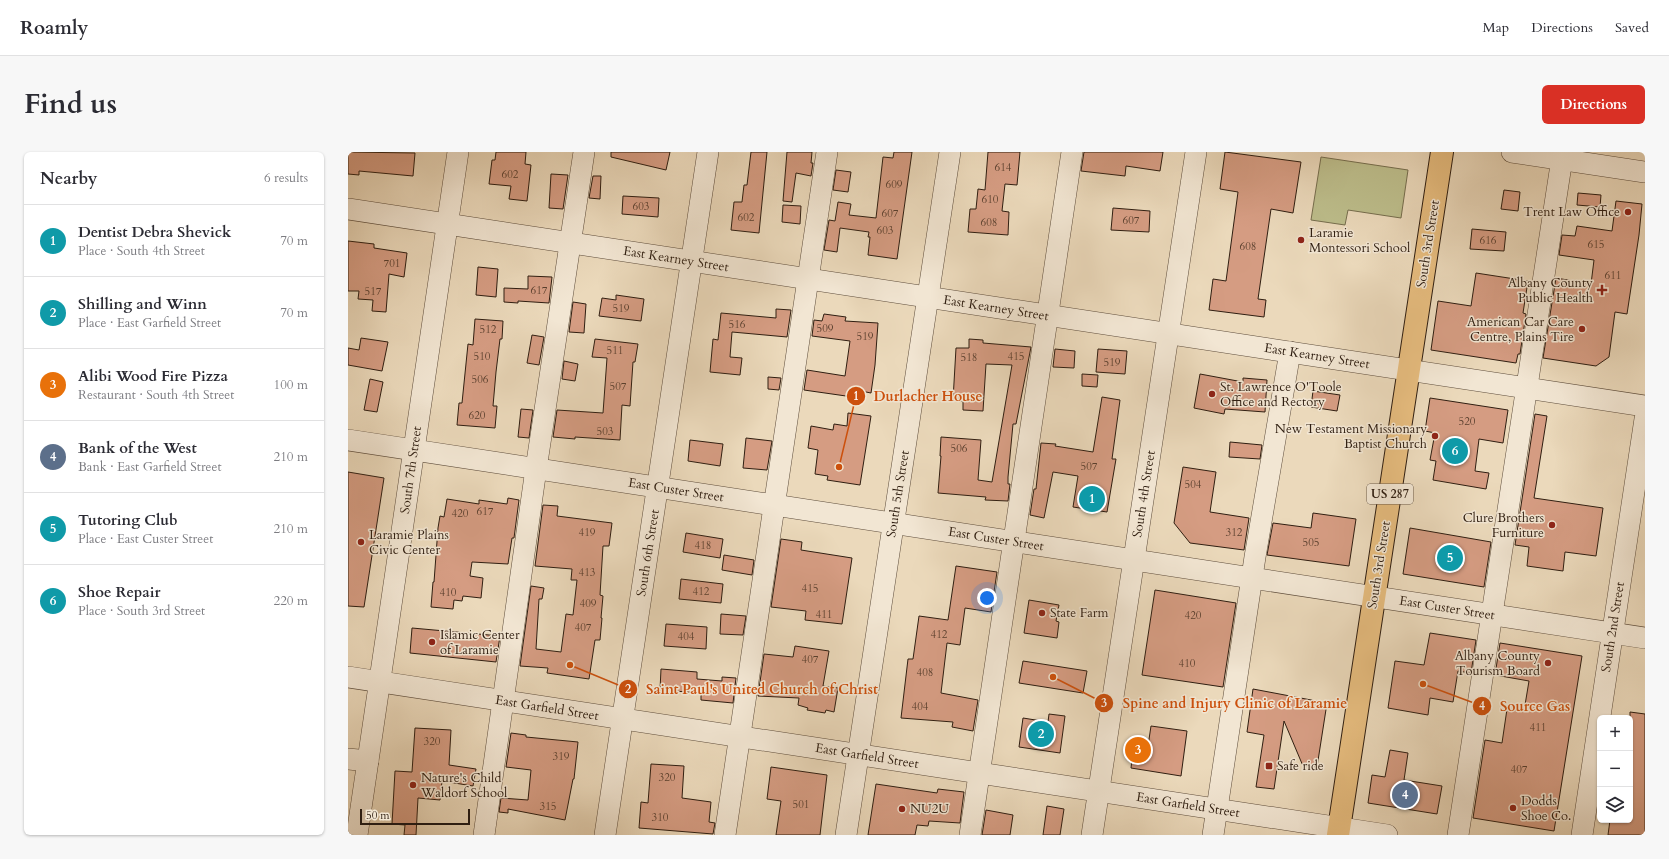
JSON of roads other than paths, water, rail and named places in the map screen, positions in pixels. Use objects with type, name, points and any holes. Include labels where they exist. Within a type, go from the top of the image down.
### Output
[{"type":"main road","name":"South 3rd Street","points":[[1339,831],[1442,152]]},
{"type":"street","name":"South 7th Street","points":[[357,835],[458,152]]},
{"type":"street","points":[[484,835],[536,469],[584,152]]},
{"type":"street","name":"South 6th Street","points":[[605,835],[708,152]]},
{"type":"street","points":[[725,835],[827,152]]},
{"type":"street","name":"South 5th Street","points":[[846,835],[950,152]]},
{"type":"street","points":[[970,835],[1013,542],[1049,316],[1072,152]]},
{"type":"street","name":"South 4th Street","points":[[1092,835],[1196,152]]},
{"type":"street","points":[[1512,152],[1562,156],[1645,172]]},
{"type":"street","points":[[1458,835],[1562,156]]},
{"type":"street","name":"East Kearney Street","points":[[348,209],[1645,406]]},
{"type":"street","points":[[1213,835],[1252,578],[1290,352]]},
{"type":"street","name":"South 2nd Street","points":[[1582,835],[1645,419]]},
{"type":"street","name":"East Custer Street","points":[[348,440],[1645,638]]},
{"type":"street","name":"East Garfield Street","points":[[348,677],[1218,809],[1339,831],[1387,835]]},
{"type":"street","points":[[348,758],[368,762]]},
{"type":"place","name":"Trent Law Office","points":[[1628,212]]},
{"type":"place","name":"Laramie Montessori School","points":[[1301,240]]},
{"type":"place","name":"Albany County Public Health","points":[[1602,290]]},
{"type":"place","name":"American Car Care Centre, Plains Tire","points":[[1582,329]]},
{"type":"place","name":"St. Lawrence O'Toole Office and Rectory","points":[[1212,394]]},
{"type":"place","name":"New Testament Missionary Baptist Church","points":[[1435,436]]},
{"type":"place","name":"Shoe Repair","points":[[1455,451]]},
{"type":"place","name":"Durlacher House","points":[[839,467]]},
{"type":"place","name":"Dentist Debra Shevick","points":[[1092,499]]},
{"type":"place","name":"Clure Brothers Furniture","points":[[1552,525]]},
{"type":"place","name":"Laramie Plains Civic Center","points":[[361,542]]},
{"type":"place","name":"Tutoring Club","points":[[1450,558]]},
{"type":"place","name":"State Farm","points":[[1042,613]]},
{"type":"place","name":"Islamic Center of Laramie","points":[[432,642]]},
{"type":"place","name":"Albany County Tourism Board","points":[[1548,663]]},
{"type":"place","name":"Saint Paul's United Church of Christ","points":[[570,665]]},
{"type":"place","name":"Spine and Injury Clinic of Laramie","points":[[1053,677]]},
{"type":"place","name":"Source Gas","points":[[1423,684]]},
{"type":"place","name":"Shilling and Winn","points":[[1041,734]]},
{"type":"place","name":"Alibi Wood Fire Pizza","points":[[1138,750]]},
{"type":"place","name":"Safe ride","points":[[1269,766]]},
{"type":"place","name":"Nature's Child Waldorf School","points":[[413,785]]},
{"type":"place","name":"Bank of the West","points":[[1405,795]]},
{"type":"place","name":"Dodds Shoe Co.","points":[[1513,808]]},
{"type":"place","name":"NU2U","points":[[902,809]]}]
